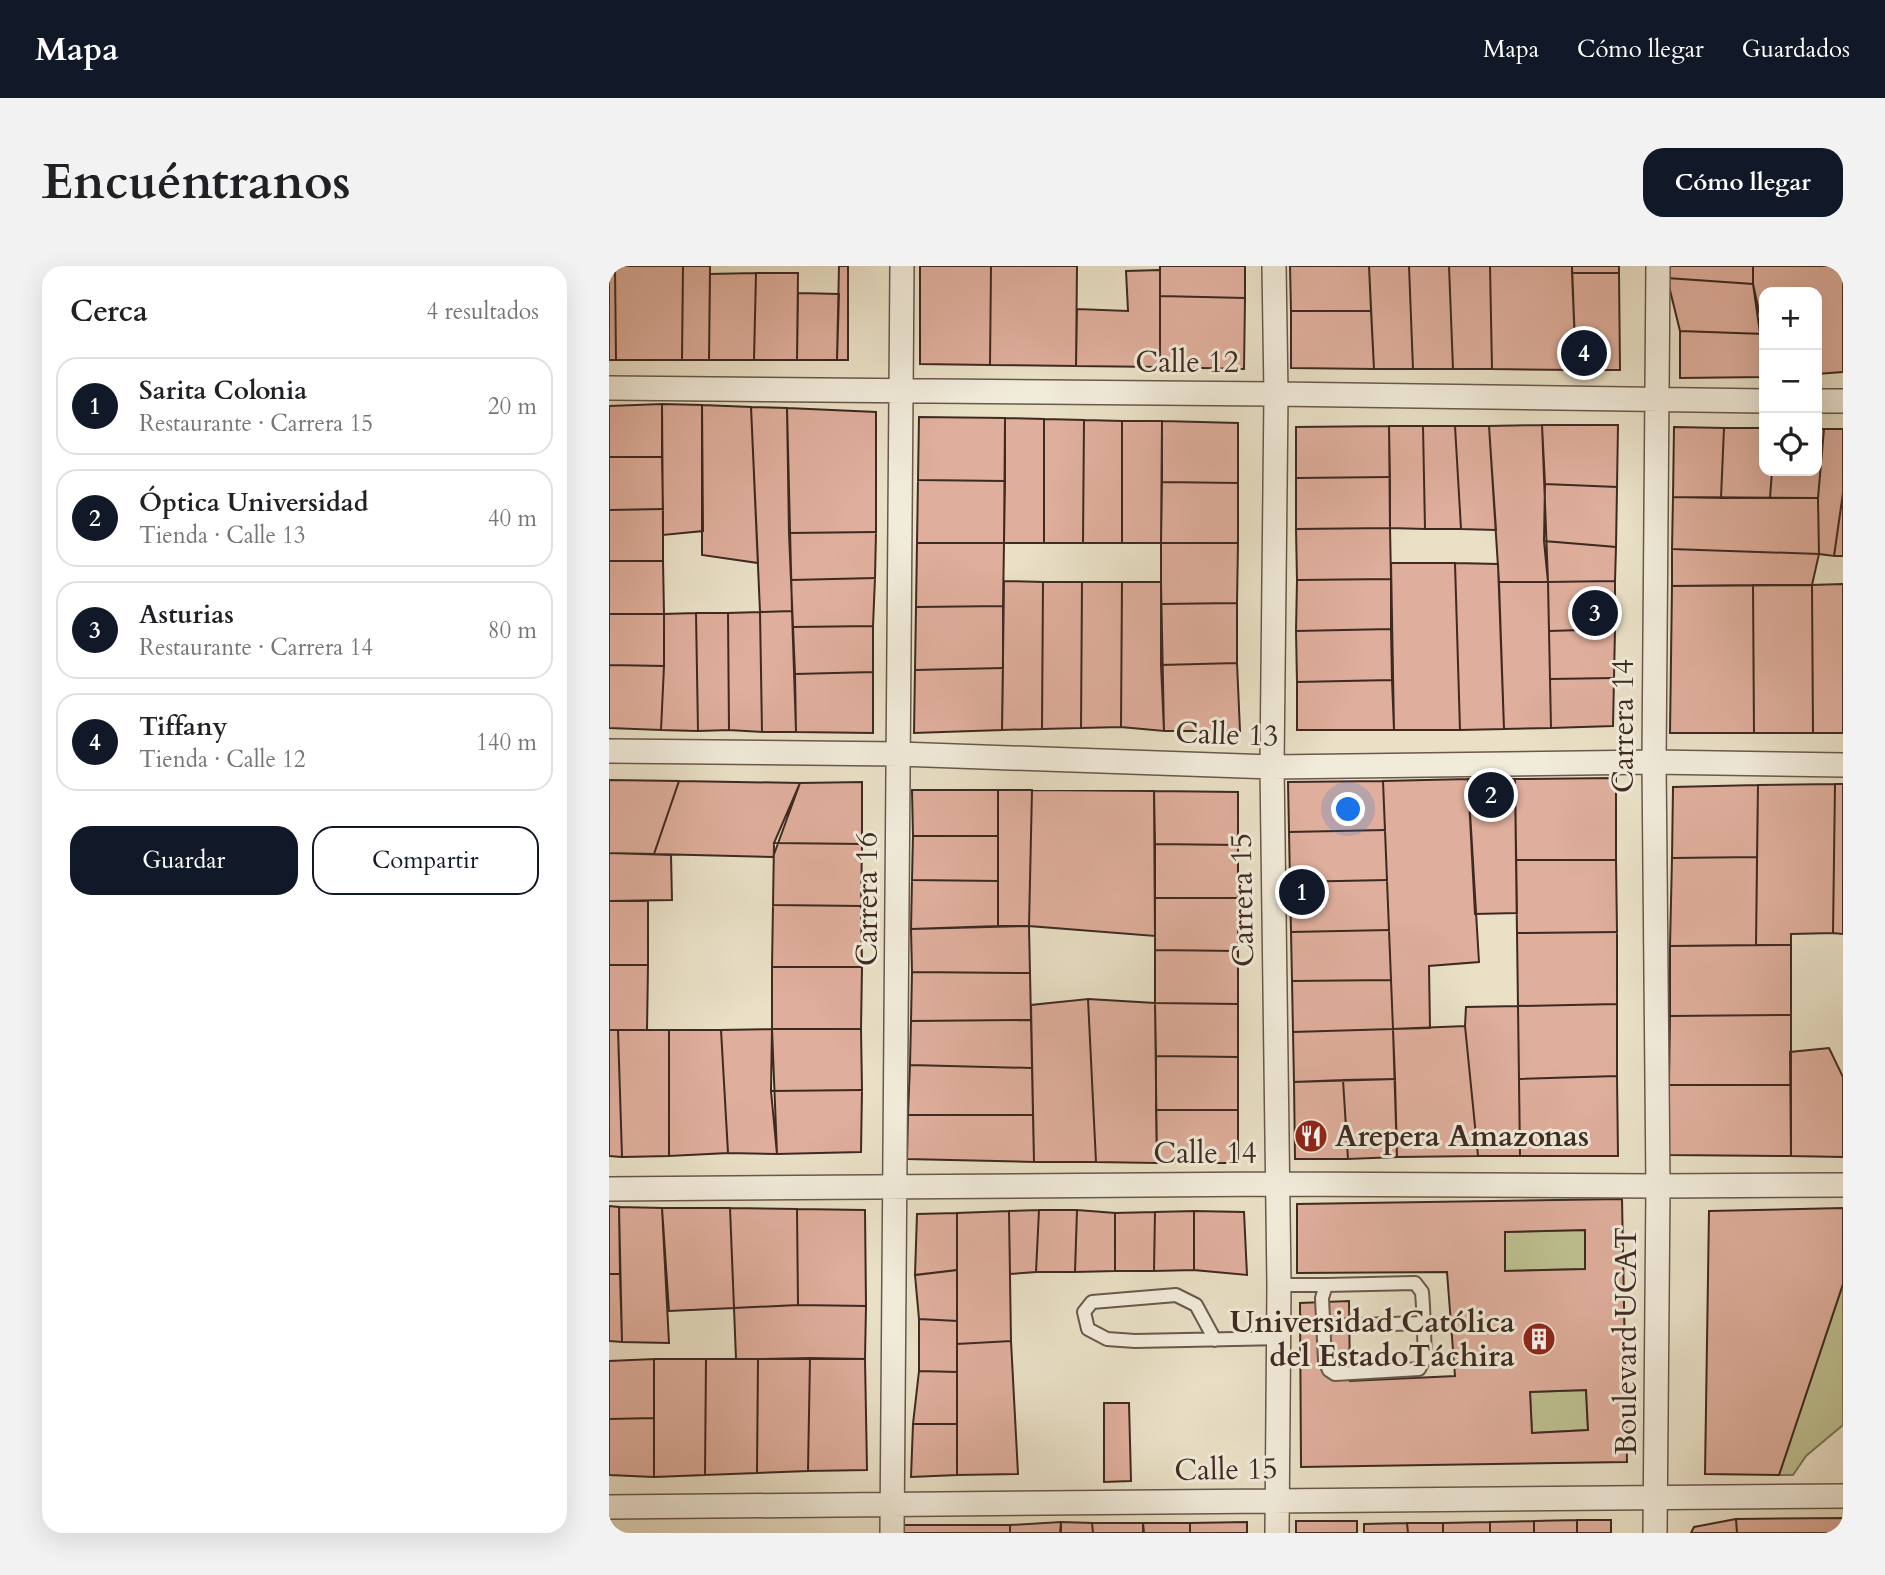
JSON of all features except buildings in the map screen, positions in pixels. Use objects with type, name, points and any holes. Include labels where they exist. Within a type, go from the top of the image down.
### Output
[{"type":"street","name":"Carrera 16","points":[[893,1533],[902,266]]},
{"type":"street","name":"Carrera 15","points":[[1275,266],[1272,768],[1279,1285],[1277,1533]]},
{"type":"street","name":"Carrera 14","points":[[1658,266],[1654,762],[1658,1186]]},
{"type":"street","name":"Calle 12","points":[[609,388],[1759,401]]},
{"type":"street","points":[[1822,401],[1843,401]]},
{"type":"street","name":"Calle 13","points":[[609,751],[899,754],[1272,768],[1654,762],[1843,765]]},
{"type":"street","name":"Calle 14","points":[[609,1189],[1277,1184],[1843,1185]]},
{"type":"street","name":"Boulevard UCAT","points":[[1656,1497],[1658,1186]]},
{"type":"street","name":"Calle 15","points":[[609,1507],[1843,1496]]},
{"type":"street","points":[[1655,1533],[1656,1497]]},
{"type":"lane","points":[[1279,1285],[1415,1283],[1422,1292],[1424,1323],[1425,1358],[1419,1369],[1335,1374],[1329,1370],[1325,1361],[1322,1298],[1326,1285]]},
{"type":"lane","points":[[1215,1340],[1196,1305],[1176,1295],[1092,1302],[1084,1312],[1088,1329],[1107,1339],[1135,1341],[1215,1340],[1279,1338]]},
{"type":"lane","points":[[1324,1326],[1424,1323]]},
{"type":"green space","points":[[1585,1230],[1585,1269],[1505,1271],[1505,1232]]},
{"type":"green space","points":[[1843,1284],[1843,1425],[1806,1456],[1793,1475],[1779,1475]]},
{"type":"green space","points":[[1586,1390],[1588,1430],[1532,1433],[1530,1392]]},
{"type":"place","name":"Tiffany","points":[[1584,353]]},
{"type":"place","name":"Asturias","points":[[1595,613]]},
{"type":"place","name":"Óptica Universidad","points":[[1491,795]]},
{"type":"place","name":"Sarita Colonia","points":[[1302,892]]},
{"type":"place","name":"Arepera Amazonas","points":[[1311,1136]]},
{"type":"place","name":"Universidad Católica del EstadoTáchira","points":[[1539,1339]]}]
